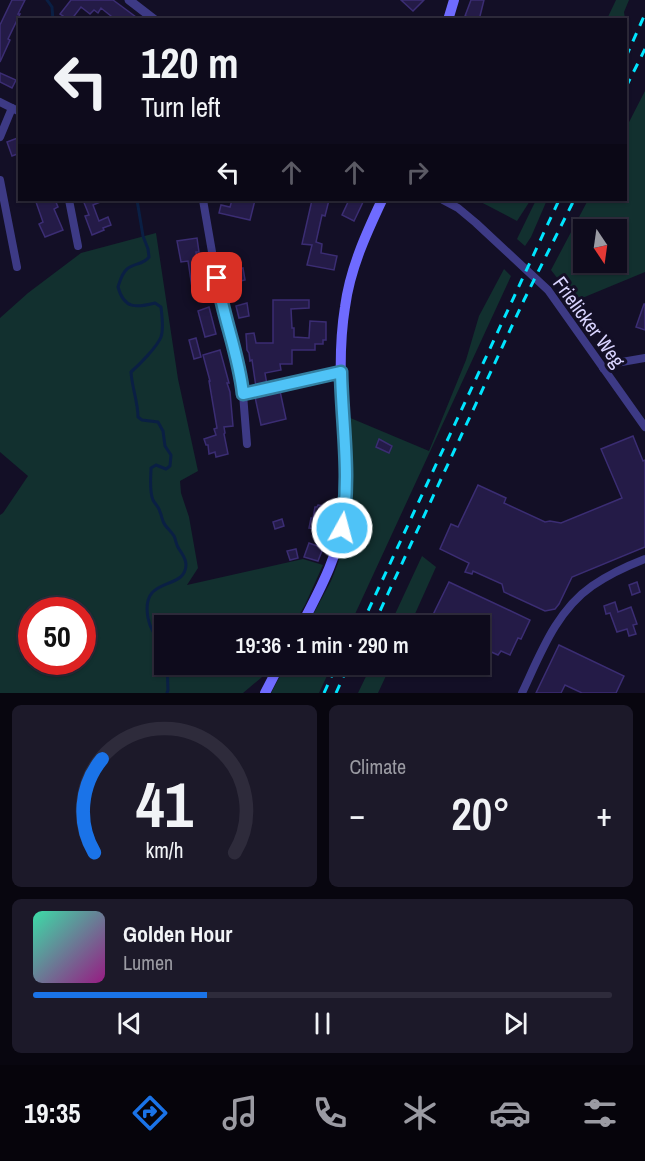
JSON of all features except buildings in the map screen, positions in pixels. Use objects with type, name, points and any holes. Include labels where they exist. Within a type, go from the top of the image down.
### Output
[{"type":"main road","points":[[449,18],[454,0]]},
{"type":"main road","points":[[306,615],[336,551],[346,507],[347,482],[341,372],[344,315],[357,259],[382,201]]},
{"type":"main road","points":[[265,693],[274,675]]},
{"type":"street","points":[[129,0],[152,18]]},
{"type":"street","points":[[0,102],[16,110],[0,137]]},
{"type":"street","points":[[0,180],[17,267]]},
{"type":"street","points":[[69,201],[78,246]]},
{"type":"street","points":[[203,201],[220,298],[242,382],[247,444]]},
{"type":"street","name":"Frielicker Weg","points":[[445,201],[458,208],[476,223],[548,290],[645,427]]},
{"type":"street","points":[[603,368],[616,363],[645,358]]},
{"type":"street","points":[[522,693],[551,633],[569,607],[592,586],[645,559]]},
{"type":"lane","points":[[243,394],[341,372]]},
{"type":"green space","points":[[616,0],[629,0],[624,12],[625,18],[607,18]]},
{"type":"green space","points":[[645,91],[645,272],[575,301],[551,270],[573,228],[573,273],[627,273],[627,219],[578,219],[587,201],[627,201],[627,126]]},
{"type":"green space","points":[[479,201],[529,201],[517,221]]},
{"type":"green space","points":[[536,201],[547,201],[525,246],[517,239]]},
{"type":"green space","points":[[156,233],[178,379],[198,471],[180,481],[198,568],[187,585],[303,559],[323,565],[299,615],[154,615],[154,675],[264,675],[243,693],[0,693],[0,515],[28,476],[0,452],[0,318],[28,293],[81,253]]},
{"type":"green space","points":[[504,269],[511,276],[355,615],[313,615],[331,581],[350,520],[353,481],[348,417],[429,451],[466,360],[479,316]]},
{"type":"green space","points":[[422,556],[436,567],[414,615],[395,615]]},
{"type":"green space","points":[[281,675],[327,675],[319,693],[271,693]]},
{"type":"green space","points":[[367,675],[386,675],[378,693],[358,693]]},
{"type":"waterway","points":[[47,0],[52,7],[53,18]]},
{"type":"waterway","points":[[137,201],[149,257],[125,271],[118,287],[127,303],[137,306],[155,303],[161,307],[163,326],[161,337],[152,351],[131,372],[138,417],[142,420],[158,422],[163,431],[165,446],[171,455],[170,466],[166,469],[156,465],[151,468],[151,492],[164,523],[174,536],[185,558],[186,565],[184,573],[179,578],[156,589],[150,595],[147,604],[148,618],[154,633]]},
{"type":"waterway","points":[[167,675],[167,693]]},
{"type":"railway","points":[[627,55],[645,14]]},
{"type":"railway","points":[[627,85],[645,49]]},
{"type":"railway","points":[[366,615],[559,201]]},
{"type":"railway","points":[[378,615],[524,300],[574,201]]},
{"type":"railway","points":[[324,693],[332,675]]},
{"type":"railway","points":[[336,693],[344,675]]},
{"type":"route","points":[[217,278],[243,394],[341,372],[347,482],[342,528]]}]
